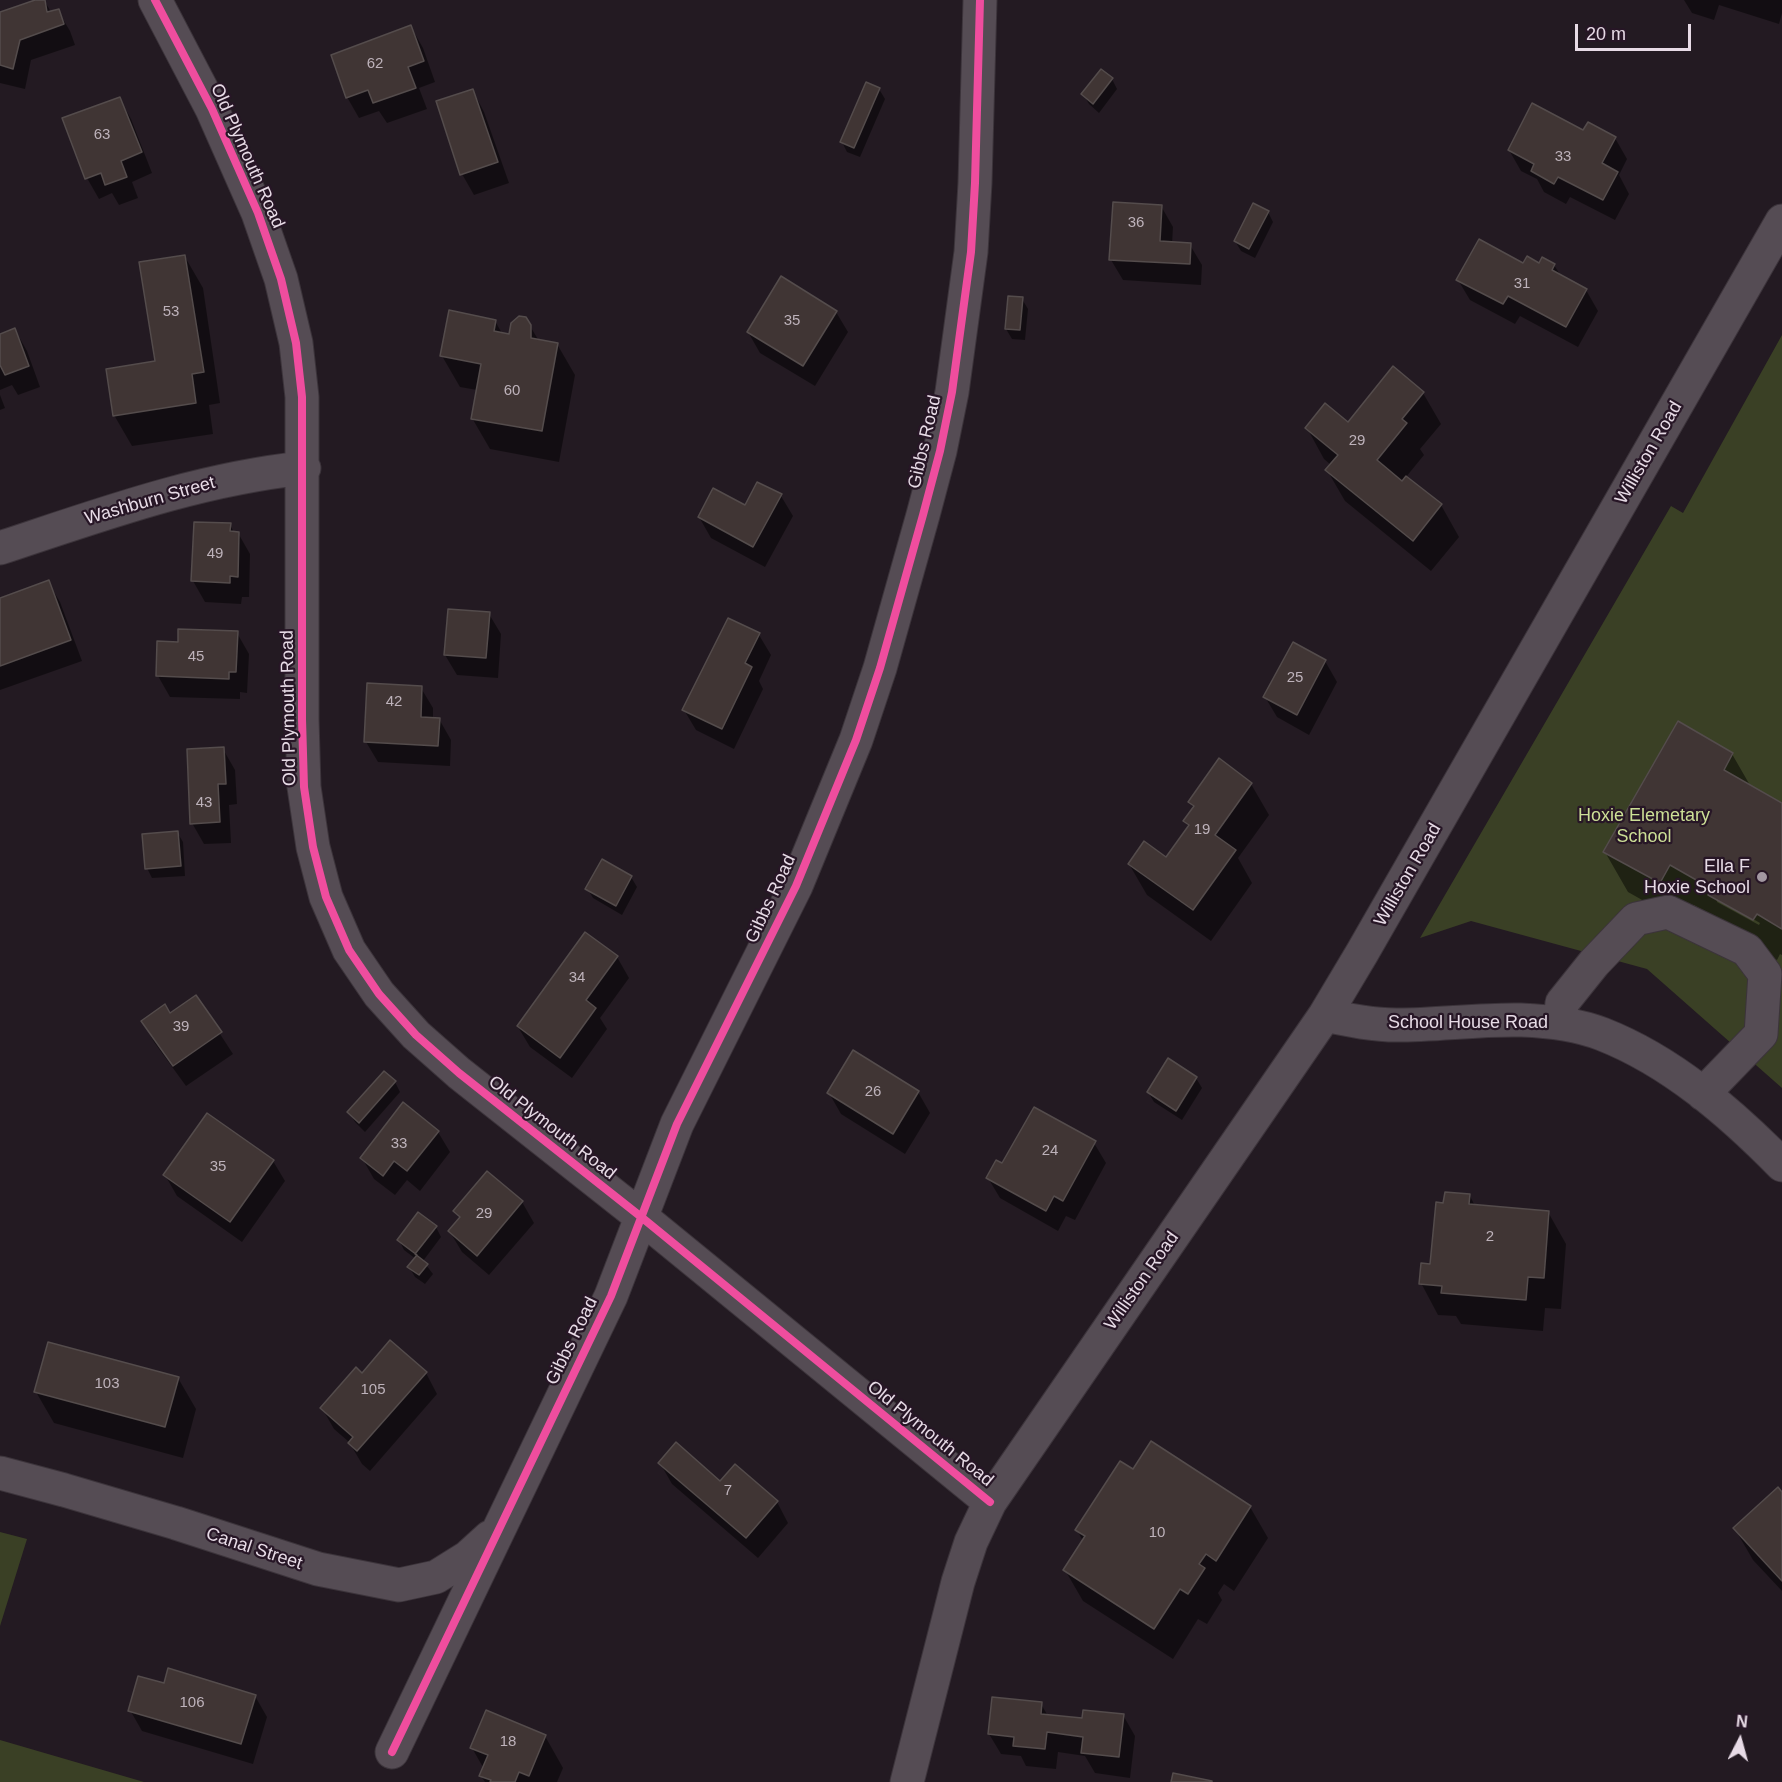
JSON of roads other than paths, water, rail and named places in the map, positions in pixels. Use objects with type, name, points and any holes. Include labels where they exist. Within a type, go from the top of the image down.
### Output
[{"type":"street","name":"Old Plymouth Road","points":[[155,0],[212,109],[258,213],[281,279],[296,343],[302,397],[304,787],[313,847],[326,897],[345,939],[379,994],[416,1035],[459,1073],[640,1216],[990,1502],[971,1542],[958,1582],[907,1782]]},
{"type":"street","name":"Gibbs Road","points":[[392,1752],[610,1296],[677,1124],[796,885],[856,740],[880,668],[920,526],[940,451],[952,392],[971,252],[980,0]]},
{"type":"street","name":"Williston Road","points":[[990,1502],[1325,1015],[1782,221]]},
{"type":"street","name":"Washburn Street","points":[[0,548],[101,513],[216,481],[303,468]]},
{"type":"street","points":[[1560,1023],[1562,1003],[1594,963],[1636,919],[1668,912],[1747,950],[1765,974],[1761,1034],[1702,1094]]},
{"type":"street","name":"School House Road","points":[[1325,1015],[1363,1023],[1396,1025],[1520,1020],[1560,1023],[1601,1034],[1648,1057],[1702,1094],[1746,1128],[1782,1165]]},
{"type":"street","name":"Canal Street","points":[[0,1473],[176,1523],[318,1569],[399,1585],[436,1577],[468,1557],[498,1529]]},
{"type":"place","name":"Ella F Hoxie School","points":[[1762,877]]},
{"type":"park label","name":"Hoxie Elemetary School","points":[[1644,826]]}]
